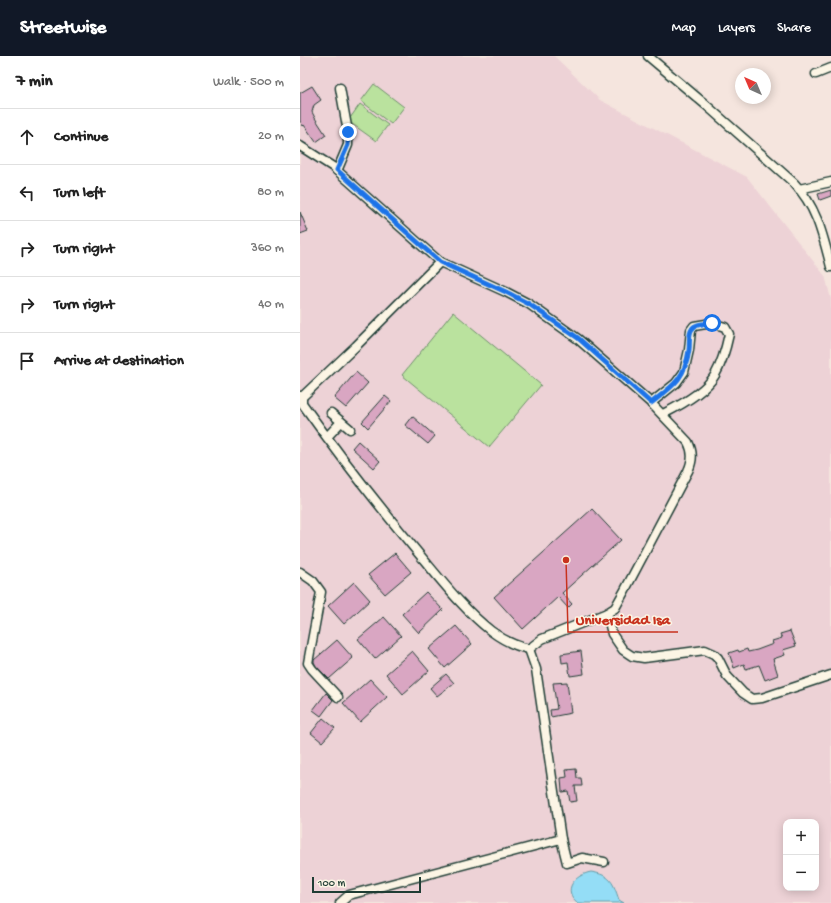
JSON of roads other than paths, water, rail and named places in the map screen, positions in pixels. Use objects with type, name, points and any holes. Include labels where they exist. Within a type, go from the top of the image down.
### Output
[{"type":"street","points":[[648,56],[706,105],[799,189],[809,201],[818,221],[831,267]]},
{"type":"street","points":[[816,74],[831,68]]},
{"type":"street","points":[[337,170],[348,145],[348,132],[340,88]]},
{"type":"street","points":[[300,146],[337,170],[440,262],[529,304],[578,338],[663,414],[692,448],[691,464],[615,608],[607,613],[542,639],[529,649],[517,647],[492,632],[475,617],[441,580],[387,516],[327,438],[301,400],[440,262]]},
{"type":"street","points":[[799,189],[831,182]]},
{"type":"street","points":[[651,403],[676,383],[684,372],[689,350],[691,330],[694,326],[712,323],[725,327],[730,334],[721,362],[714,377],[698,393],[663,414]]},
{"type":"street","points":[[331,413],[350,429]]},
{"type":"street","points":[[327,438],[341,422]]},
{"type":"street","points":[[300,572],[313,581],[319,587],[321,592],[308,663],[312,670],[338,697]]},
{"type":"street","points":[[607,613],[612,634],[622,650],[632,656],[644,658],[705,650],[710,651],[718,658],[727,676],[736,687],[752,699],[762,698],[831,674]]},
{"type":"street","points":[[529,649],[536,669],[561,839],[567,863],[582,858],[604,862]]},
{"type":"street","points":[[340,903],[349,895],[561,839]]},
{"type":"water","points":[[591,872],[607,877],[613,884],[619,900],[624,903],[578,903],[573,898],[570,888],[575,880],[580,876]]},
{"type":"place","name":"Universidad Isa","points":[[566,560]]}]
